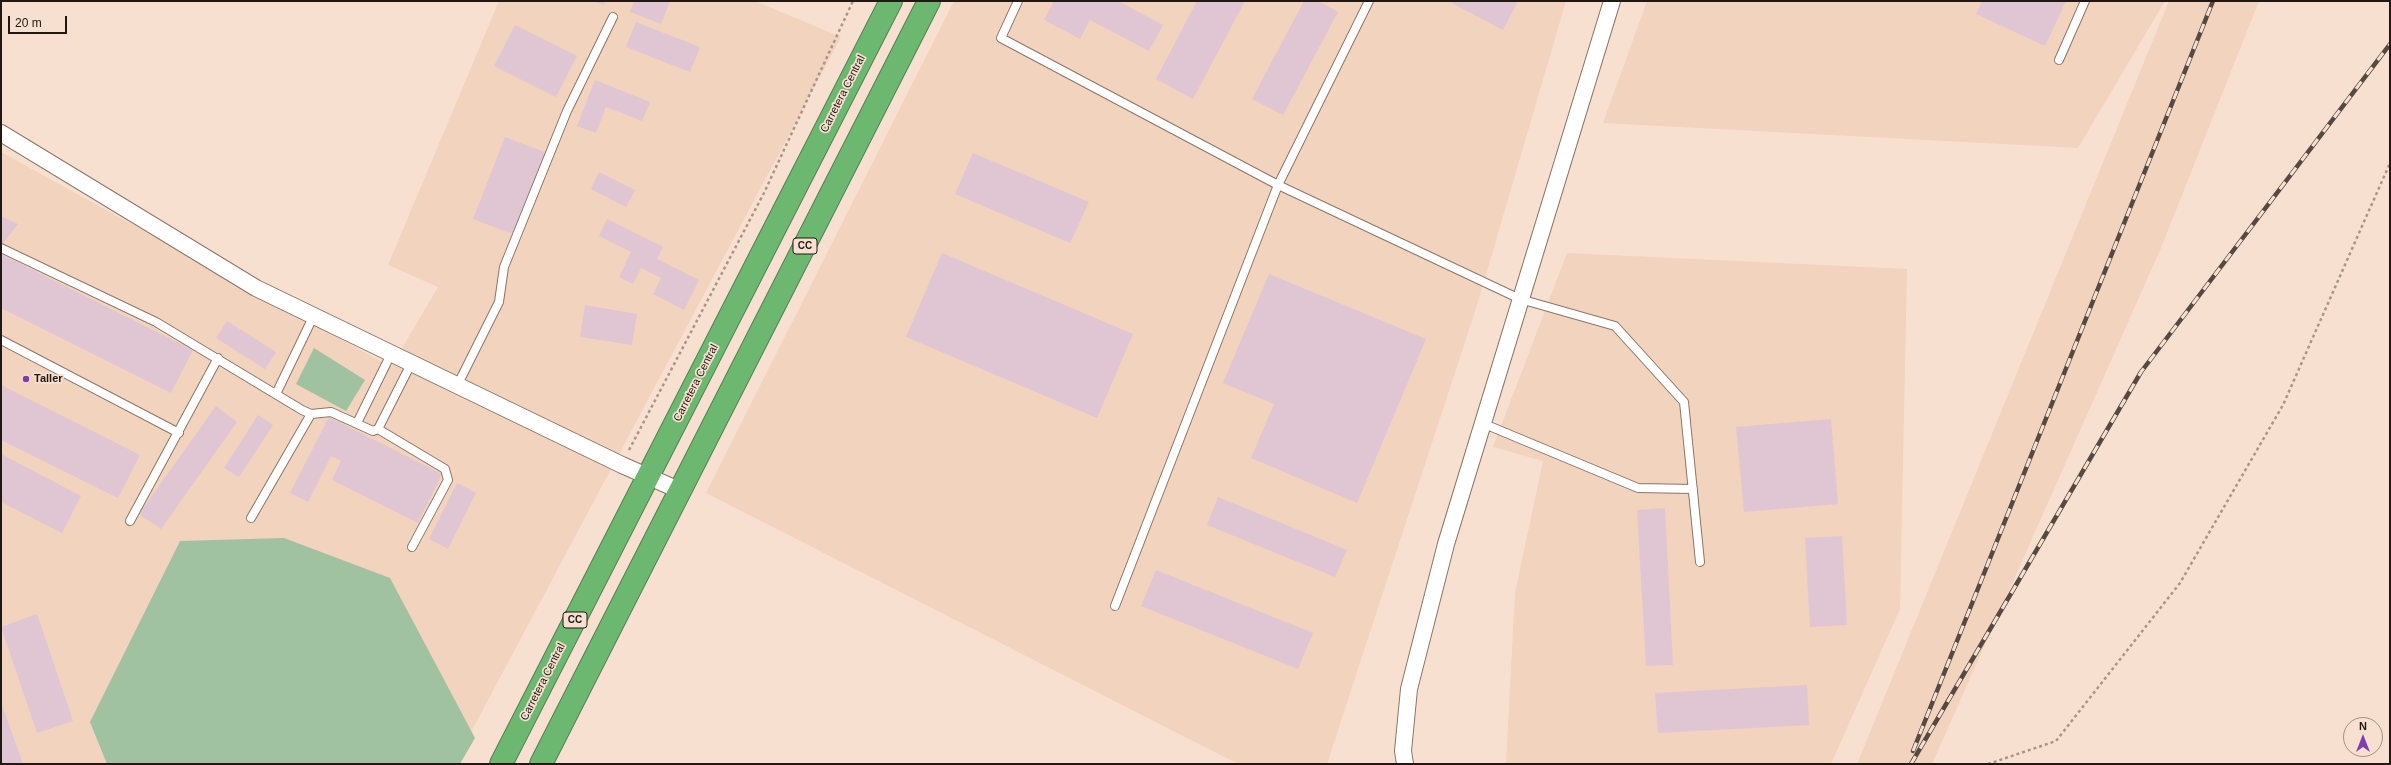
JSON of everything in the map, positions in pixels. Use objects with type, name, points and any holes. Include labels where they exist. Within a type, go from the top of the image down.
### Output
[{"type":"highway","name":"Carretera Central","points":[[501,764],[891,1]]},
{"type":"highway","name":"CC","points":[[541,764],[929,1]]},
{"type":"street","points":[[1405,764],[1403,751],[1409,689],[1446,544],[1612,1]]},
{"type":"street","points":[[1,133],[256,288],[392,352],[622,465],[681,491]]},
{"type":"lane","points":[[1018,1],[1001,38],[1278,185],[1520,299],[1616,326],[1684,402],[1700,562]]},
{"type":"lane","points":[[1115,606],[1278,185],[1369,1]]},
{"type":"lane","points":[[2060,60],[2085,1]]},
{"type":"lane","points":[[458,384],[499,302],[504,267],[567,111],[613,16]]},
{"type":"lane","points":[[1,248],[156,322],[311,414],[331,412],[373,431],[378,429],[412,362]]},
{"type":"lane","points":[[276,394],[314,315]]},
{"type":"lane","points":[[1,340],[179,433]]},
{"type":"lane","points":[[357,424],[392,352]]},
{"type":"lane","points":[[130,521],[179,433],[218,358]]},
{"type":"lane","points":[[251,518],[311,414]]},
{"type":"lane","points":[[1482,424],[1638,488],[1693,489]]},
{"type":"lane","points":[[378,429],[445,469],[448,480],[412,547]]},
{"type":"path","points":[[622,465],[764,193],[853,1]]},
{"type":"path","points":[[1988,764],[2056,741],[2180,583],[2283,405],[2390,163]]},
{"type":"shaded area","points":[[499,1],[755,1],[841,37],[454,764],[1,764],[1,152],[391,367],[438,287],[388,265]]},
{"type":"shaded area","points":[[954,1],[1566,1],[1478,302],[1327,764],[1238,764],[706,493]]},
{"type":"shaded area","points":[[1647,1],[2165,1],[2078,148],[1603,123]]},
{"type":"shaded area","points":[[2169,1],[2259,1],[2161,248],[1932,764],[1857,764]]},
{"type":"shaded area","points":[[1567,253],[1907,269],[1900,609],[1831,764],[1506,763],[1515,593],[1543,461],[1493,447]]},
{"type":"green space","points":[[314,348],[365,380],[346,411],[296,384]]},
{"type":"green space","points":[[284,538],[390,578],[475,738],[460,764],[107,764],[90,722],[180,541]]},
{"type":"building","points":[[593,1],[606,1],[604,5]]},
{"type":"building","points":[[634,1],[670,1],[661,24],[630,12]]},
{"type":"building","points":[[1054,1],[1118,1],[1163,25],[1149,51],[1090,20],[1080,39],[1044,20]]},
{"type":"building","points":[[1197,1],[1245,1],[1193,99],[1156,79]]},
{"type":"building","points":[[1304,1],[1318,1],[1338,12],[1283,115],[1252,99]]},
{"type":"building","points":[[1448,1],[1518,1],[1503,30]]},
{"type":"building","points":[[1982,1],[2066,1],[2045,46],[1976,14]]},
{"type":"building","points":[[636,22],[700,47],[690,72],[626,47]]},
{"type":"building","points":[[515,25],[577,56],[556,97],[494,66]]},
{"type":"building","points":[[595,80],[650,102],[642,121],[606,107],[596,133],[577,126]]},
{"type":"building","points":[[505,137],[547,153],[515,235],[473,219]]},
{"type":"building","points":[[973,153],[1089,202],[1070,243],[955,194]]},
{"type":"building","points":[[599,172],[635,190],[626,207],[591,189]]},
{"type":"building","points":[[1,216],[18,224],[1,246]]},
{"type":"building","points":[[607,219],[663,247],[657,259],[699,280],[684,310],[653,294],[661,278],[641,268],[633,284],[619,277],[631,252],[599,236]]},
{"type":"building","points":[[942,253],[1133,334],[1097,418],[906,337]]},
{"type":"building","points":[[1,254],[193,350],[171,393],[1,308]]},
{"type":"building","points":[[1269,274],[1426,339],[1357,503],[1251,458],[1274,404],[1223,383]]},
{"type":"building","points":[[585,305],[637,314],[632,345],[580,337]]},
{"type":"building","points":[[227,321],[276,352],[265,369],[216,338]]},
{"type":"building","points":[[1,385],[140,455],[118,498],[1,440]]},
{"type":"building","points":[[216,406],[237,422],[161,529],[139,514]]},
{"type":"building","points":[[258,415],[273,425],[239,477],[224,468]]},
{"type":"building","points":[[329,417],[442,474],[418,523],[332,480],[341,461],[331,456],[308,502],[290,493]]},
{"type":"building","points":[[1831,419],[1838,504],[1744,512],[1736,427]]},
{"type":"building","points":[[1,454],[81,496],[62,533],[1,502]]},
{"type":"building","points":[[457,483],[476,493],[448,549],[429,539]]},
{"type":"building","points":[[1218,497],[1347,550],[1335,577],[1207,525]]},
{"type":"building","points":[[1665,508],[1673,665],[1646,666],[1637,510]]},
{"type":"building","points":[[1842,536],[1847,625],[1810,627],[1805,538]]},
{"type":"building","points":[[1156,570],[1313,633],[1298,669],[1141,606]]},
{"type":"building","points":[[37,614],[73,721],[37,733],[1,627]]},
{"type":"building","points":[[1807,685],[1809,725],[1658,733],[1655,693]]},
{"type":"building","points":[[1,702],[23,764],[1,764]]},
{"type":"railway","points":[[1913,751],[2213,1]]},
{"type":"railway","points":[[1911,764],[2141,372],[2390,44]]},
{"type":"place","name":"Taller","points":[[26,379]]}]
